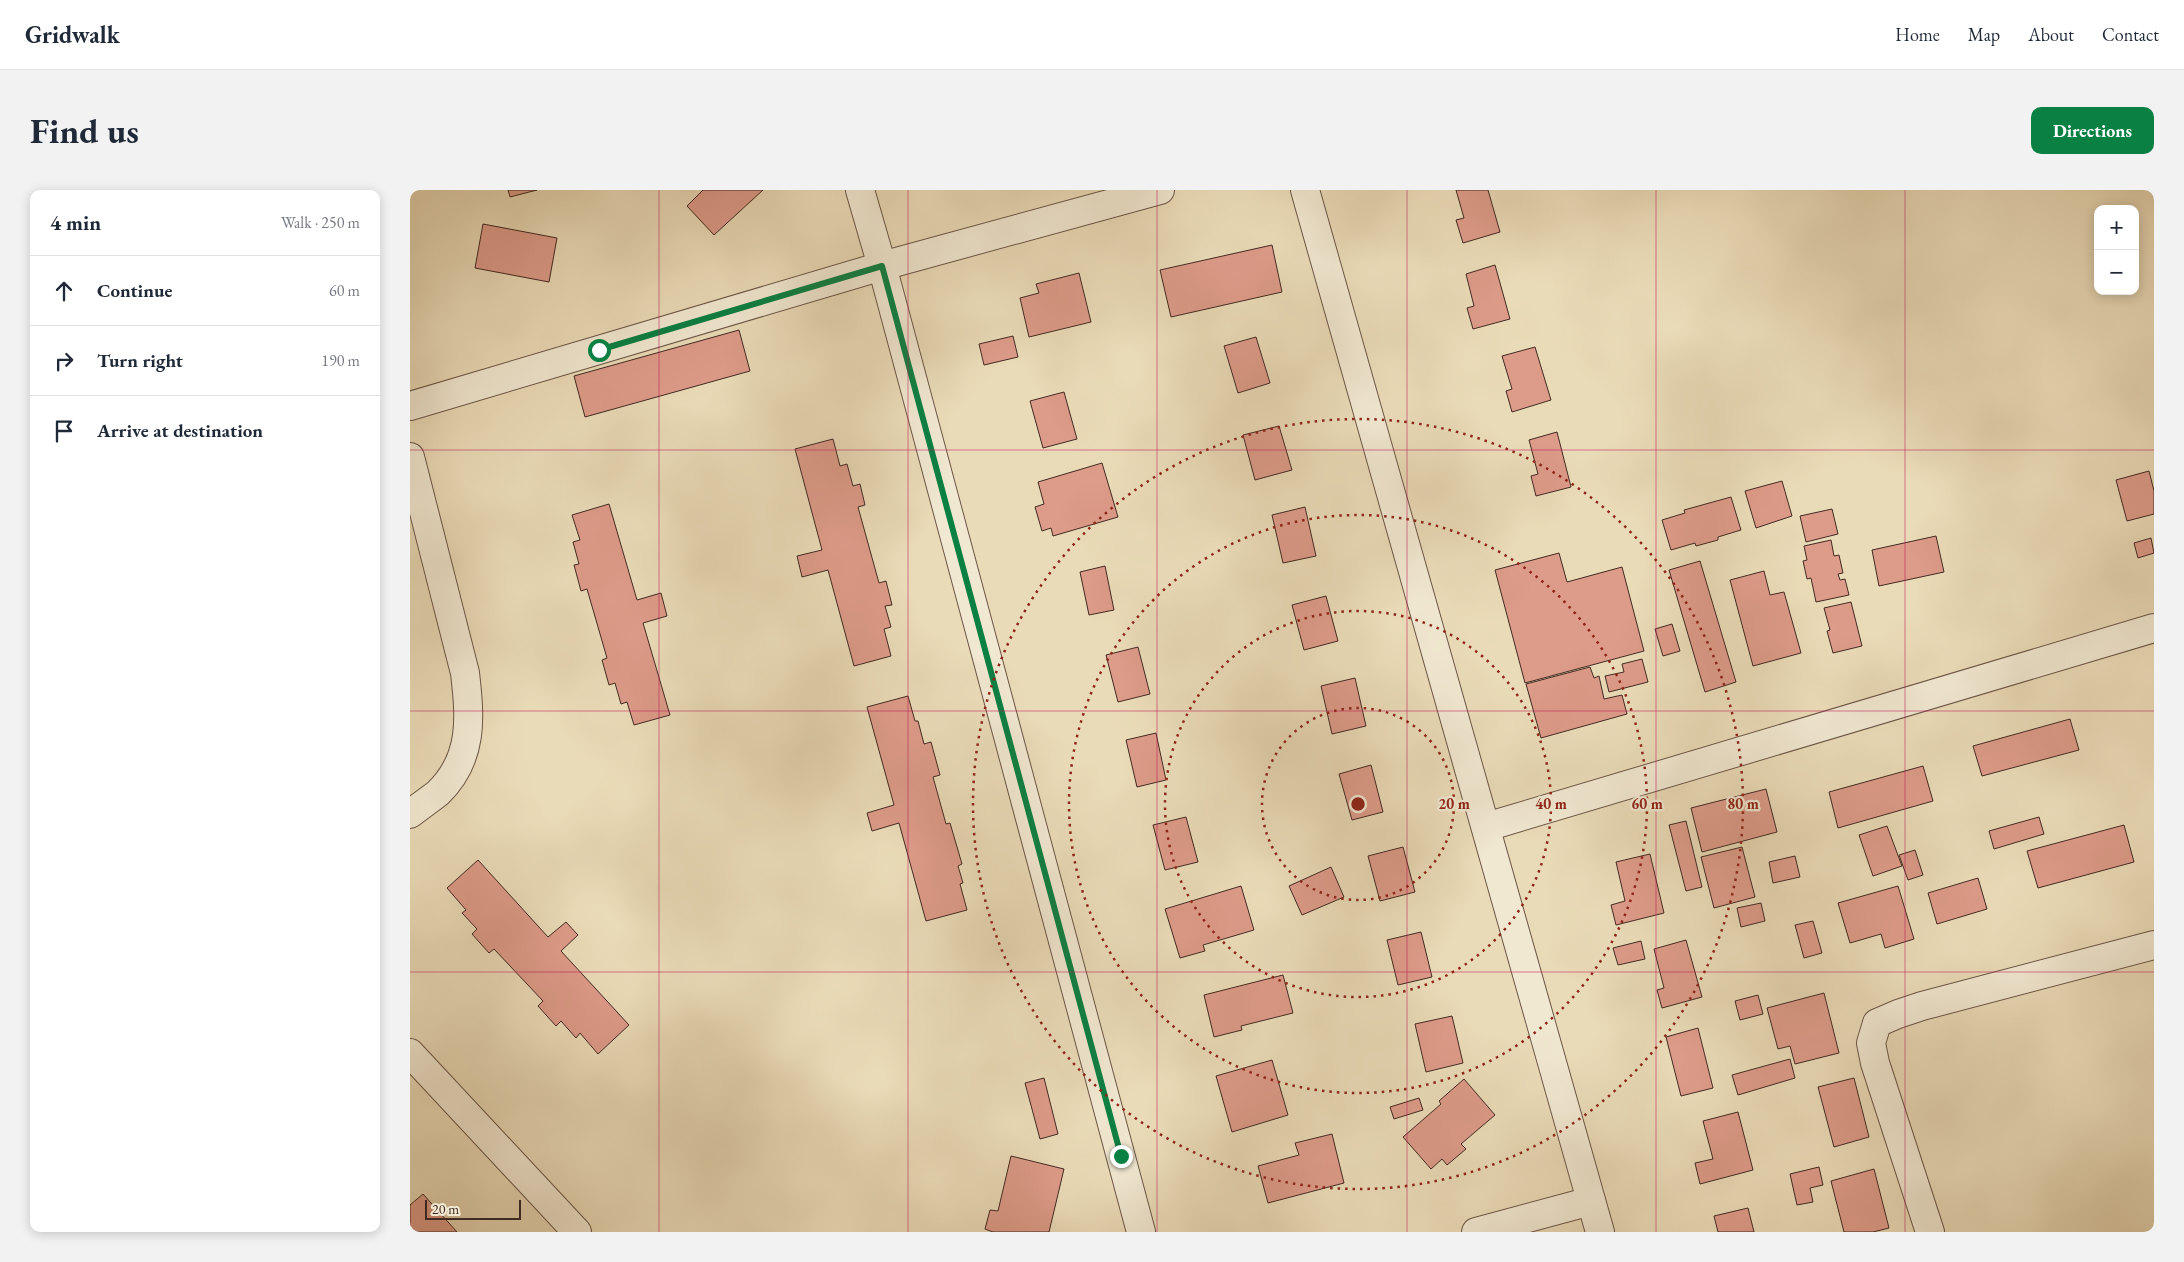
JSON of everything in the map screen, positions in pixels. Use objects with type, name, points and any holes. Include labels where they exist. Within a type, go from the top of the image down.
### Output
[{"type":"street","points":[[860,190],[1142,1232]]},
{"type":"street","points":[[410,406],[882,266],[1160,190]]},
{"type":"street","points":[[1305,190],[1600,1232]]},
{"type":"street","points":[[410,457],[464,673],[469,709],[468,739],[456,769],[438,792],[410,814]]},
{"type":"street","points":[[1486,827],[2154,628]]},
{"type":"street","points":[[1930,1232],[1875,1063],[1871,1043],[1877,1023],[1922,1006],[2154,946]]},
{"type":"street","points":[[410,1053],[577,1232]]},
{"type":"street","points":[[1476,1232],[1591,1201]]},
{"type":"building","points":[[508,190],[537,190],[510,197]]},
{"type":"building","points":[[703,190],[763,190],[714,235],[687,206]]},
{"type":"building","points":[[1456,190],[1488,190],[1500,232],[1463,243],[1456,220],[1464,218]]},
{"type":"building","points":[[483,224],[557,238],[549,282],[475,268]]},
{"type":"building","points":[[1272,245],[1282,292],[1171,317],[1160,270]]},
{"type":"building","points":[[1495,265],[1510,319],[1473,329],[1467,308],[1474,306],[1466,274]]},
{"type":"building","points":[[1079,273],[1091,322],[1029,337],[1020,298],[1039,293],[1036,284]]},
{"type":"building","points":[[739,330],[750,371],[585,417],[574,376]]},
{"type":"building","points":[[1013,336],[1018,357],[984,365],[979,344]]},
{"type":"building","points":[[1256,337],[1270,383],[1238,393],[1224,346]]},
{"type":"building","points":[[1535,347],[1551,400],[1512,412],[1506,391],[1512,389],[1502,356]]},
{"type":"building","points":[[1064,392],[1077,439],[1043,448],[1030,401]]},
{"type":"building","points":[[1279,426],[1292,470],[1255,480],[1243,435]]},
{"type":"building","points":[[1557,432],[1571,487],[1536,496],[1531,476],[1538,474],[1529,440]]},
{"type":"building","points":[[833,439],[840,466],[847,464],[853,486],[860,484],[865,505],[858,507],[879,583],[886,581],[892,605],[885,606],[891,627],[884,629],[891,656],[854,666],[828,570],[802,577],[797,556],[822,550],[795,449]]},
{"type":"building","points":[[1102,463],[1118,517],[1053,536],[1051,528],[1042,531],[1035,507],[1044,504],[1038,482]]},
{"type":"building","points":[[2149,471],[2154,491],[2154,514],[2127,521],[2116,480]]},
{"type":"building","points":[[1782,481],[1792,516],[1756,528],[1745,491]]},
{"type":"building","points":[[1731,497],[1741,530],[1718,537],[1718,540],[1696,546],[1695,543],[1671,550],[1662,520],[1685,513],[1684,510]]},
{"type":"building","points":[[609,504],[637,600],[661,593],[667,616],[643,623],[670,715],[634,725],[627,702],[621,704],[615,683],[609,685],[602,660],[607,658],[587,589],[581,591],[574,565],[579,564],[573,542],[580,540],[572,515]]},
{"type":"building","points":[[1305,507],[1316,556],[1283,563],[1272,515]]},
{"type":"building","points":[[1832,509],[1838,534],[1806,542],[1800,516]]},
{"type":"building","points":[[1936,536],[1944,572],[1879,586],[1872,550]]},
{"type":"building","points":[[2151,538],[2154,553],[2138,558],[2134,543]]},
{"type":"building","points":[[1831,540],[1834,556],[1839,555],[1843,573],[1838,574],[1840,580],[1845,579],[1849,595],[1816,602],[1811,578],[1807,579],[1803,561],[1807,560],[1804,546]]},
{"type":"building","points":[[1559,553],[1567,582],[1622,567],[1644,651],[1525,683],[1495,570]]},
{"type":"building","points":[[1700,561],[1736,682],[1705,692],[1669,570]]},
{"type":"building","points":[[1105,566],[1114,610],[1089,615],[1080,572]]},
{"type":"building","points":[[1764,571],[1770,595],[1784,592],[1801,653],[1753,666],[1730,580]]},
{"type":"building","points":[[1326,596],[1338,641],[1304,650],[1292,605]]},
{"type":"building","points":[[1851,602],[1862,646],[1833,653],[1827,631],[1830,630],[1824,608]]},
{"type":"building","points":[[1672,624],[1680,651],[1663,656],[1655,629]]},
{"type":"building","points":[[1138,647],[1150,694],[1118,702],[1106,655]]},
{"type":"building","points":[[1642,659],[1648,682],[1609,692],[1605,676],[1624,672],[1622,664]]},
{"type":"building","points":[[1590,667],[1594,678],[1599,676],[1604,699],[1622,695],[1627,714],[1541,738],[1526,684]]},
{"type":"building","points":[[1355,678],[1366,726],[1332,734],[1321,686]]},
{"type":"building","points":[[908,696],[915,721],[918,721],[924,744],[931,742],[940,775],[933,777],[946,824],[950,823],[962,864],[958,866],[963,883],[960,884],[967,910],[926,921],[899,823],[872,831],[867,813],[894,805],[867,707]]},
{"type":"building","points":[[2070,719],[2079,750],[1982,776],[1973,746]]},
{"type":"building","points":[[1156,733],[1166,780],[1137,787],[1126,740]]},
{"type":"building","points":[[1371,765],[1383,812],[1352,820],[1339,774]]},
{"type":"building","points":[[1923,766],[1933,801],[1838,828],[1829,792]]},
{"type":"building","points":[[1766,789],[1777,832],[1702,852],[1691,808]]},
{"type":"building","points":[[1186,817],[1198,862],[1165,870],[1153,825]]},
{"type":"building","points":[[2039,817],[2044,834],[1994,849],[1989,831]]},
{"type":"building","points":[[1686,821],[1702,887],[1686,891],[1669,825]]},
{"type":"building","points":[[2124,825],[2134,862],[2038,888],[2027,851]]},
{"type":"building","points":[[1887,826],[1902,866],[1873,876],[1859,835]]},
{"type":"building","points":[[1403,847],[1415,892],[1380,901],[1368,856]]},
{"type":"building","points":[[1742,847],[1755,897],[1714,908],[1701,857]]},
{"type":"building","points":[[1915,850],[1923,875],[1908,880],[1899,855]]},
{"type":"building","points":[[1650,854],[1664,913],[1616,925],[1611,905],[1625,901],[1616,862]]},
{"type":"building","points":[[1795,856],[1800,877],[1773,883],[1769,862]]},
{"type":"building","points":[[478,860],[548,937],[566,922],[578,935],[561,951],[629,1025],[598,1054],[580,1033],[576,1038],[561,1021],[556,1026],[538,1006],[543,1001],[494,949],[489,953],[472,934],[477,929],[462,913],[466,910],[447,888]]},
{"type":"building","points":[[1331,867],[1344,897],[1302,915],[1289,886]]},
{"type":"building","points":[[1978,878],[1987,909],[1937,924],[1928,893]]},
{"type":"building","points":[[1241,886],[1254,930],[1203,945],[1205,951],[1180,958],[1165,909]]},
{"type":"building","points":[[1898,886],[1914,939],[1885,948],[1881,934],[1850,943],[1838,903]]},
{"type":"building","points":[[1761,903],[1765,921],[1741,927],[1737,908]]},
{"type":"building","points":[[1813,921],[1822,953],[1804,958],[1795,925]]},
{"type":"building","points":[[1421,932],[1432,977],[1398,985],[1387,940]]},
{"type":"building","points":[[1686,940],[1702,997],[1662,1008],[1657,990],[1664,988],[1654,949]]},
{"type":"building","points":[[1641,941],[1645,959],[1618,965],[1613,948]]},
{"type":"building","points":[[1283,975],[1293,1013],[1241,1026],[1242,1030],[1214,1037],[1204,995]]},
{"type":"building","points":[[1824,993],[1839,1053],[1795,1064],[1790,1046],[1778,1049],[1767,1008]]},
{"type":"building","points":[[1758,995],[1763,1014],[1740,1020],[1735,1001]]},
{"type":"building","points":[[1452,1016],[1463,1063],[1426,1072],[1415,1024]]},
{"type":"building","points":[[1698,1028],[1713,1088],[1681,1096],[1666,1037]]},
{"type":"building","points":[[1790,1059],[1795,1078],[1738,1095],[1732,1075]]},
{"type":"building","points":[[1272,1060],[1288,1115],[1232,1132],[1216,1076]]},
{"type":"building","points":[[1044,1078],[1058,1134],[1040,1139],[1025,1083]]},
{"type":"building","points":[[1854,1078],[1869,1137],[1834,1147],[1818,1087]]},
{"type":"building","points":[[1464,1079],[1495,1115],[1461,1144],[1466,1149],[1447,1165],[1442,1159],[1431,1169],[1403,1137],[1441,1104],[1439,1101]]},
{"type":"building","points":[[1419,1098],[1423,1110],[1394,1119],[1390,1107]]},
{"type":"building","points":[[1738,1112],[1753,1170],[1700,1184],[1695,1163],[1713,1159],[1703,1121]]},
{"type":"building","points":[[1332,1134],[1344,1183],[1268,1203],[1258,1166],[1299,1155],[1295,1143]]},
{"type":"building","points":[[1011,1156],[1064,1169],[1049,1232],[993,1232],[985,1229],[990,1210],[998,1211]]},
{"type":"building","points":[[1819,1167],[1823,1185],[1810,1188],[1813,1202],[1797,1205],[1790,1174]]},
{"type":"building","points":[[1874,1169],[1889,1228],[1873,1232],[1844,1232],[1831,1181]]},
{"type":"building","points":[[423,1194],[457,1232],[410,1232],[410,1205]]},
{"type":"building","points":[[1748,1208],[1754,1232],[1718,1232],[1714,1216]]},
{"type":"route","points":[[599,350],[882,266],[1121,1156]]}]
